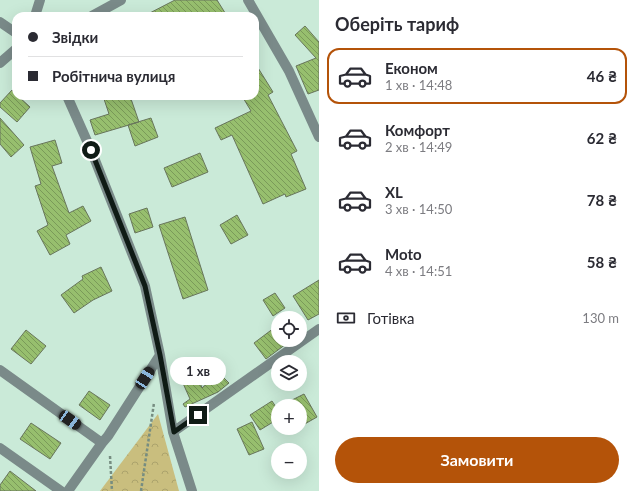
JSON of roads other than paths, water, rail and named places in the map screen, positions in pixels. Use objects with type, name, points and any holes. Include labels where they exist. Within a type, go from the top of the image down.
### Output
[{"type":"street","points":[[36,12],[40,0]]},
{"type":"street","points":[[99,12],[121,0]]},
{"type":"street","points":[[248,0],[255,12]]},
{"type":"street","points":[[259,19],[289,71],[319,138]]},
{"type":"street","points":[[0,22],[12,30]]},
{"type":"street","points":[[0,63],[12,52]]},
{"type":"street","points":[[69,100],[91,150],[145,286],[160,355],[174,432],[192,491]]},
{"type":"street","points":[[174,432],[319,330]]},
{"type":"street","points":[[68,491],[105,439],[160,355]]},
{"type":"street","points":[[0,370],[105,439]]},
{"type":"street","points":[[0,448],[61,491]]}]
